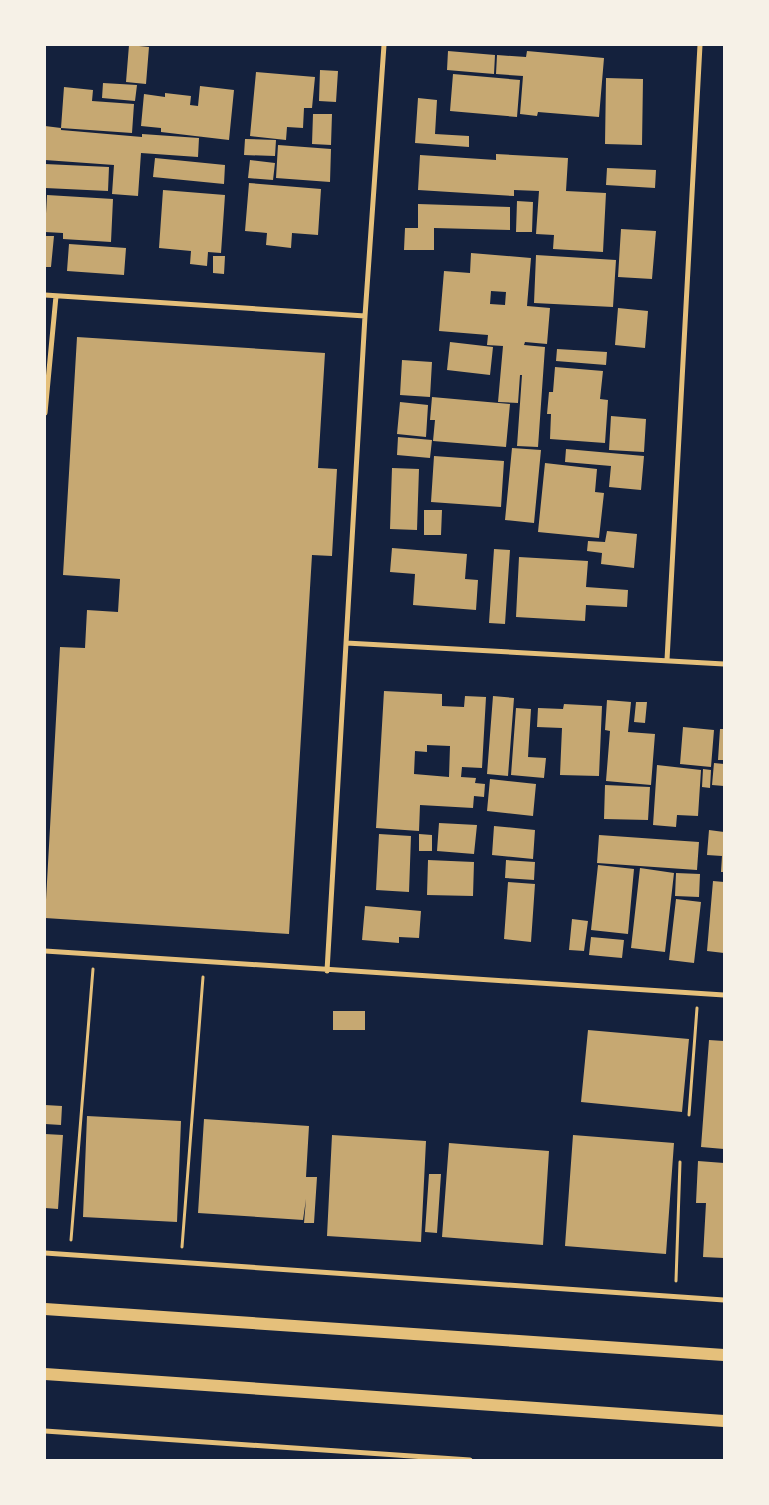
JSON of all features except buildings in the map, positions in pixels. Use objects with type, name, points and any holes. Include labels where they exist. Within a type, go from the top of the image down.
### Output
[{"type":"main road","points":[[45,1309],[724,1355]]},
{"type":"main road","points":[[45,1374],[724,1421]]},
{"type":"street","points":[[327,971],[365,316],[384,45]]},
{"type":"street","points":[[667,660],[700,45]]},
{"type":"street","points":[[45,296],[365,316]]},
{"type":"street","points":[[45,413],[56,296]]},
{"type":"street","points":[[346,643],[724,664]]},
{"type":"street","points":[[45,951],[327,971],[724,995]]},
{"type":"street","points":[[45,1254],[724,1300]]},
{"type":"street","points":[[45,1431],[470,1460]]},
{"type":"path","points":[[69,1255],[94,955]]},
{"type":"path","points":[[181,1263],[204,962]]},
{"type":"path","points":[[689,1115],[698,994]]},
{"type":"path","points":[[676,1297],[680,1162]]}]
